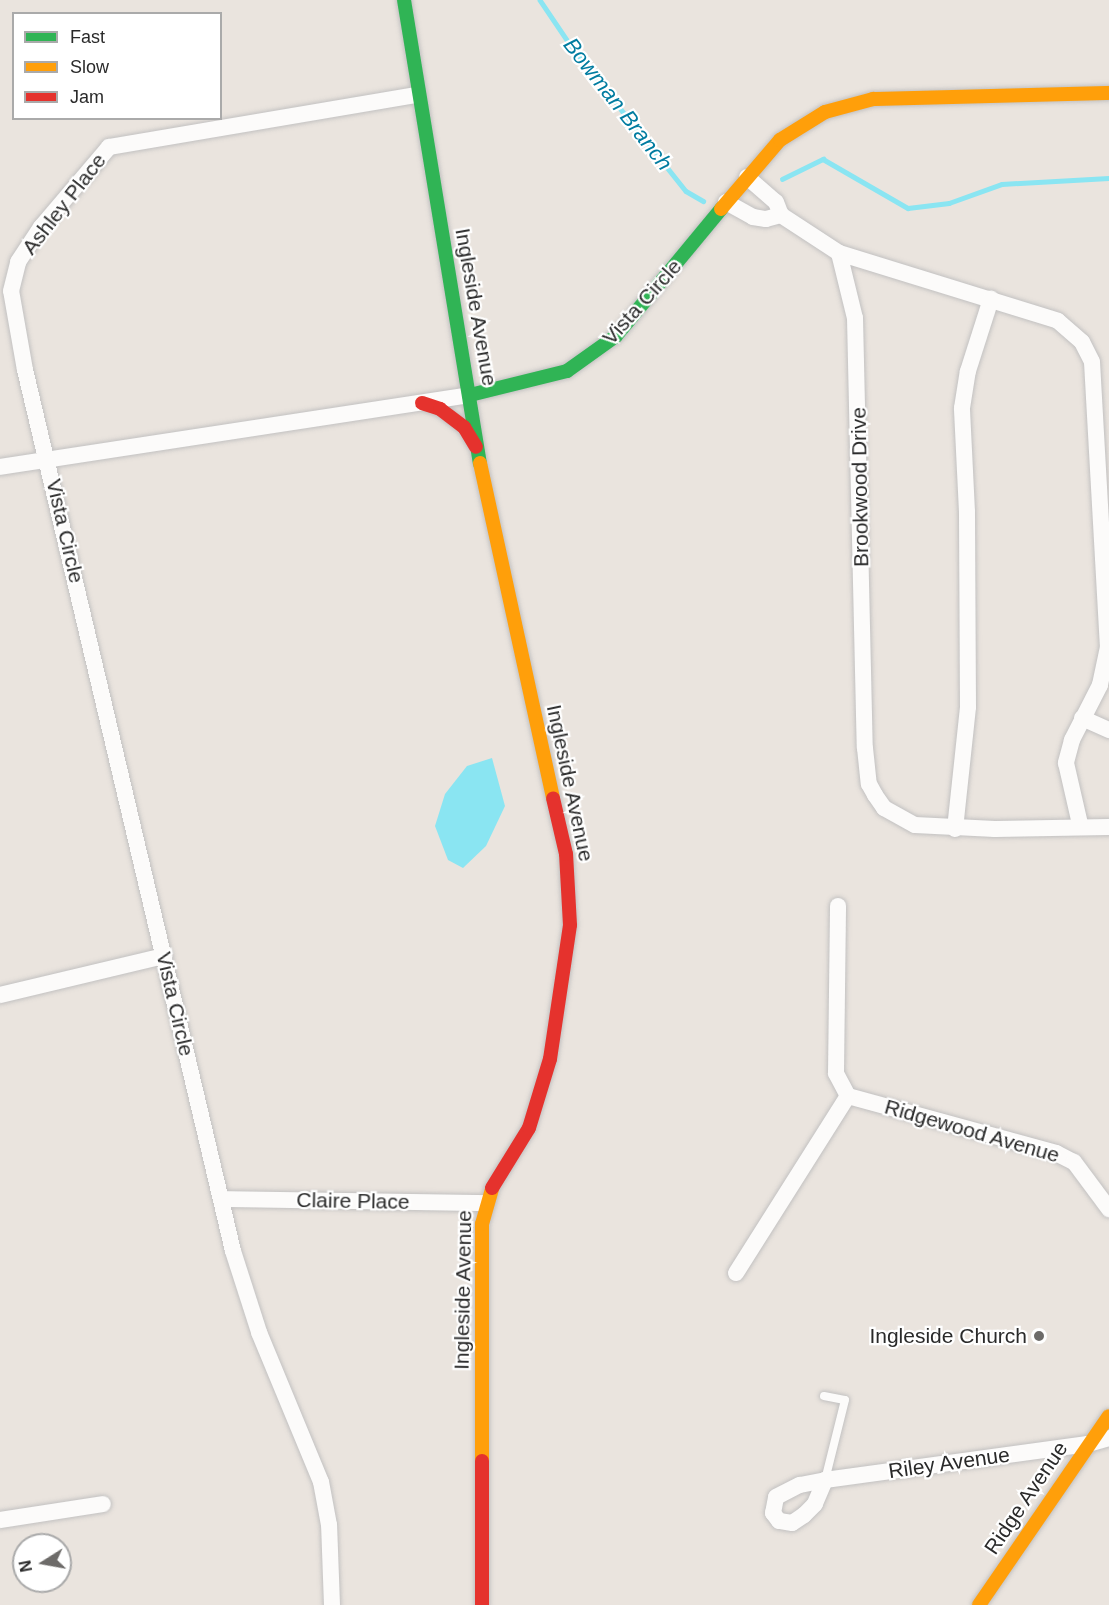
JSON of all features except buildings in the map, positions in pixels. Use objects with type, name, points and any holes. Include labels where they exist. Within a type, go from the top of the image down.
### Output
[{"type":"street","name":"Ingleside Avenue","points":[[404,0],[477,449],[566,854],[570,925],[541,1096],[529,1128],[494,1181],[485,1203],[482,1224],[482,1605]]},
{"type":"street","name":"Vista Circle","points":[[332,1605],[329,1525],[321,1482],[259,1332],[233,1251],[48,459],[470,395],[521,386],[567,371],[616,336],[660,287],[726,202],[780,140],[825,112],[850,102],[908,96],[1109,93]]},
{"type":"street","name":"Ashley Place","points":[[48,459],[18,340],[10,291],[18,262],[41,227],[109,147],[418,95]]},
{"type":"street","points":[[747,177],[776,202],[781,215],[839,253],[1058,321],[1082,342],[1092,362],[1104,438],[1108,647],[1100,685],[1082,718],[1066,763],[1080,824]]},
{"type":"street","points":[[726,202],[753,217],[766,219],[781,215]]},
{"type":"street","name":"Brookwood Drive","points":[[839,253],[855,318],[865,748],[873,792],[884,808],[904,821],[955,829]]},
{"type":"street","points":[[991,299],[968,371],[962,408],[967,512],[968,707],[955,829],[1080,824],[1109,826]]},
{"type":"street","points":[[422,403],[440,409],[465,428],[477,449]]},
{"type":"street","points":[[0,467],[48,459]]},
{"type":"street","points":[[1082,718],[1109,730]]},
{"type":"street","points":[[736,1273],[848,1096],[837,1073],[838,906]]},
{"type":"street","points":[[0,994],[164,956]]},
{"type":"street","name":"Ridgewood Avenue","points":[[848,1096],[1056,1153],[1074,1162],[1109,1209]]},
{"type":"street","name":"Claire Place","points":[[222,1199],[485,1203]]},
{"type":"street","name":"Ridge Avenue","points":[[979,1605],[1109,1416]]},
{"type":"street","name":"Riley Avenue","points":[[825,1480],[1088,1444],[1109,1438]]},
{"type":"street","points":[[0,1520],[103,1504]]},
{"type":"lane","points":[[824,1396],[844,1400],[825,1480]]},
{"type":"water","points":[[492,758],[505,806],[486,846],[463,868],[448,860],[435,826],[445,794],[467,766]]},
{"type":"waterway","name":"Bowman Branch","points":[[540,0],[573,49],[686,191],[703,201]]},
{"type":"waterway","name":"Bowman Branch","points":[[782,179],[823,159],[908,208],[949,203],[1002,184],[1109,178]]},
{"type":"traffic: fast","points":[[404,0],[480,463]]},
{"type":"traffic: fast","points":[[470,395],[567,371],[616,336],[721,209]]},
{"type":"traffic: slow","points":[[721,209],[780,140],[825,112],[873,99],[1109,93]]},
{"type":"traffic: slow","points":[[480,463],[553,798]]},
{"type":"traffic: slow","points":[[482,1461],[482,1224],[492,1188]]},
{"type":"traffic: slow","points":[[979,1605],[1109,1416]]},
{"type":"traffic: jam","points":[[422,403],[440,409],[464,427],[476,447]]},
{"type":"traffic: jam","points":[[492,1188],[529,1128],[550,1059],[570,925],[566,854],[553,798]]},
{"type":"traffic: jam","points":[[482,1461],[482,1605]]},
{"type":"place","name":"Ingleside Church","points":[[1039,1336]]}]
